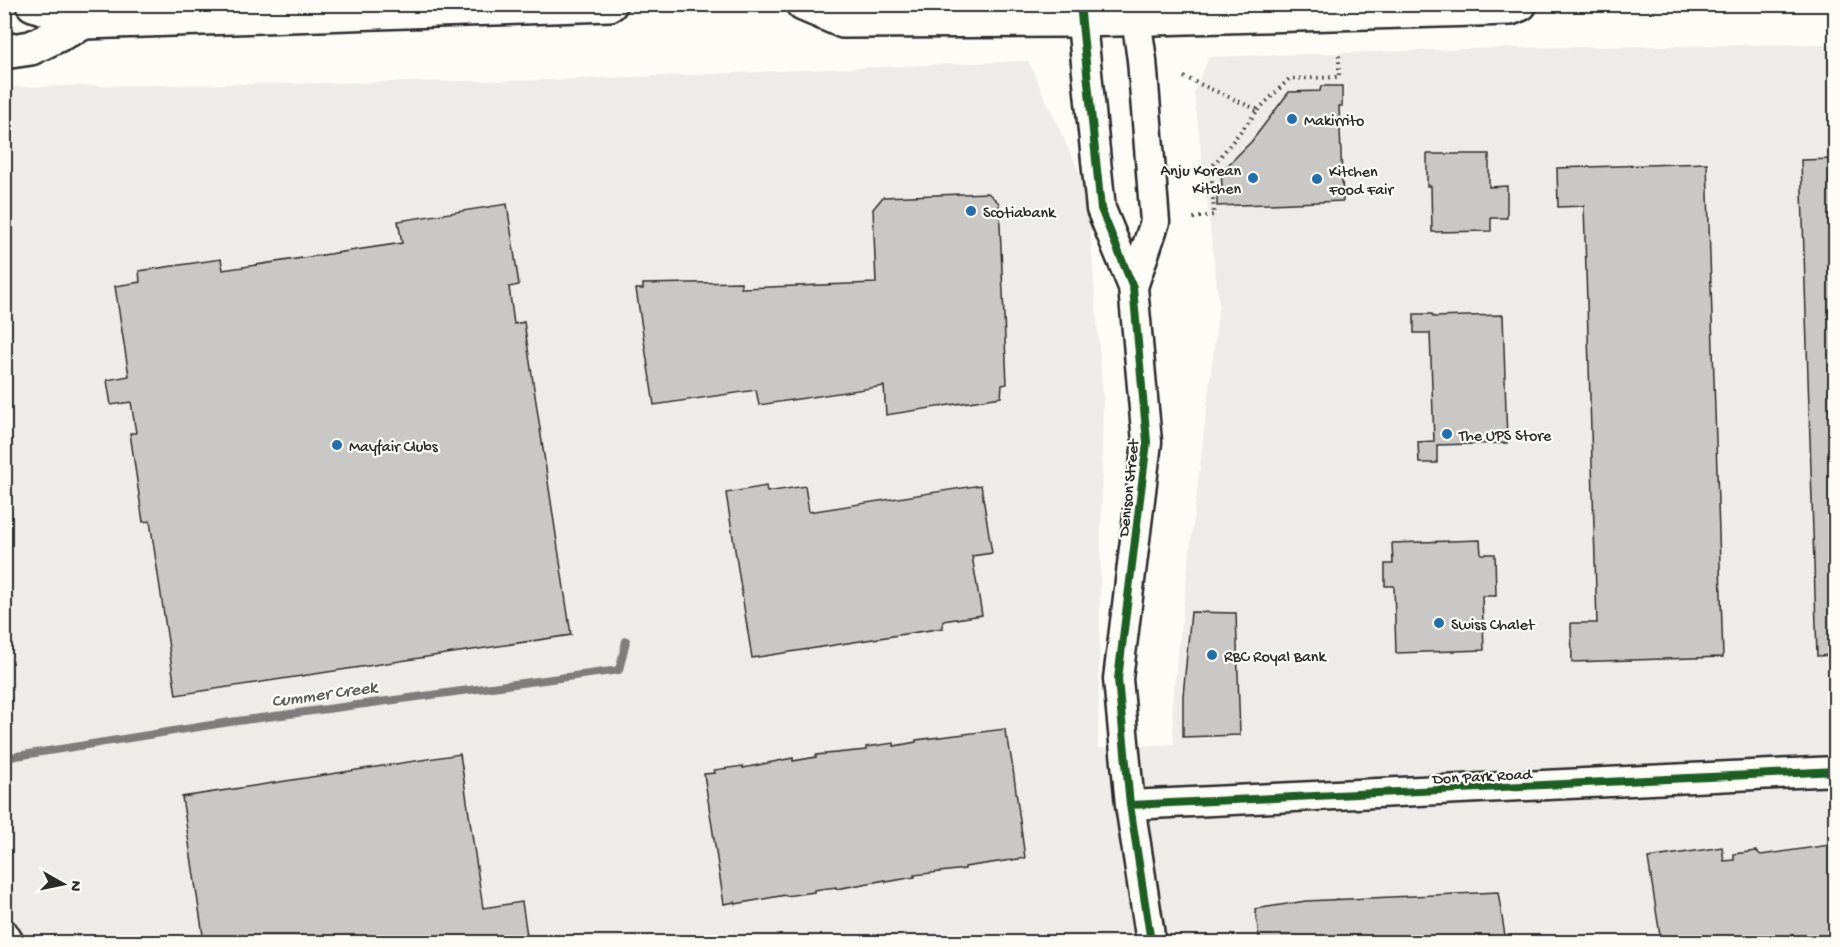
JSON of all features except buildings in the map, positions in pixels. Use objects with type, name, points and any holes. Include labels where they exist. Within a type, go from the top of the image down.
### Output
[{"type":"main road","points":[[33,4],[85,22],[610,4]]},
{"type":"main road","points":[[803,4],[843,21],[1081,12],[1510,8],[1520,4]]},
{"type":"main road","points":[[4,52],[32,48],[85,22]]},
{"type":"street","name":"Denison Street","points":[[1132,287],[1155,222],[1142,60],[1135,11]]},
{"type":"street","name":"Denison Street","points":[[1081,12],[1101,209],[1132,287],[1147,442],[1118,679],[1130,805],[1151,942]]},
{"type":"street","name":"Don Park Road","points":[[1130,805],[1836,771]]},
{"type":"street","points":[[4,934],[9,942]]},
{"type":"path","points":[[1193,218],[1214,215],[1211,168],[1258,110],[1290,79],[1339,77],[1339,55]]},
{"type":"path","points":[[1184,76],[1258,110]]},
{"type":"shaded area","points":[[1835,44],[1835,942],[5,942],[4,87],[558,80],[1028,61],[1087,189],[1103,399],[1098,748],[1174,744],[1172,703],[1219,304],[1194,92],[1209,57],[1503,48]]},
{"type":"waterway","name":"Cummer Creek","points":[[4,758],[230,722],[619,670],[626,641]]},
{"type":"cycle path","points":[[1080,4],[1101,209],[1133,287],[1147,442],[1118,679],[1130,805],[1151,942]]},
{"type":"cycle path","points":[[1130,805],[1836,771]]},
{"type":"place","name":"Makirrito","points":[[1292,119]]},
{"type":"place","name":"Anju Korean Kitchen","points":[[1253,178]]},
{"type":"place","name":"Kitchen Food Fair","points":[[1317,179]]},
{"type":"place","name":"Scotiabank","points":[[971,211]]},
{"type":"place","name":"The UPS Store","points":[[1447,434]]},
{"type":"place","name":"Mayfair Clubs","points":[[337,445]]},
{"type":"place","name":"Swiss Chalet","points":[[1439,623]]},
{"type":"place","name":"RBC Royal Bank","points":[[1212,655]]}]
